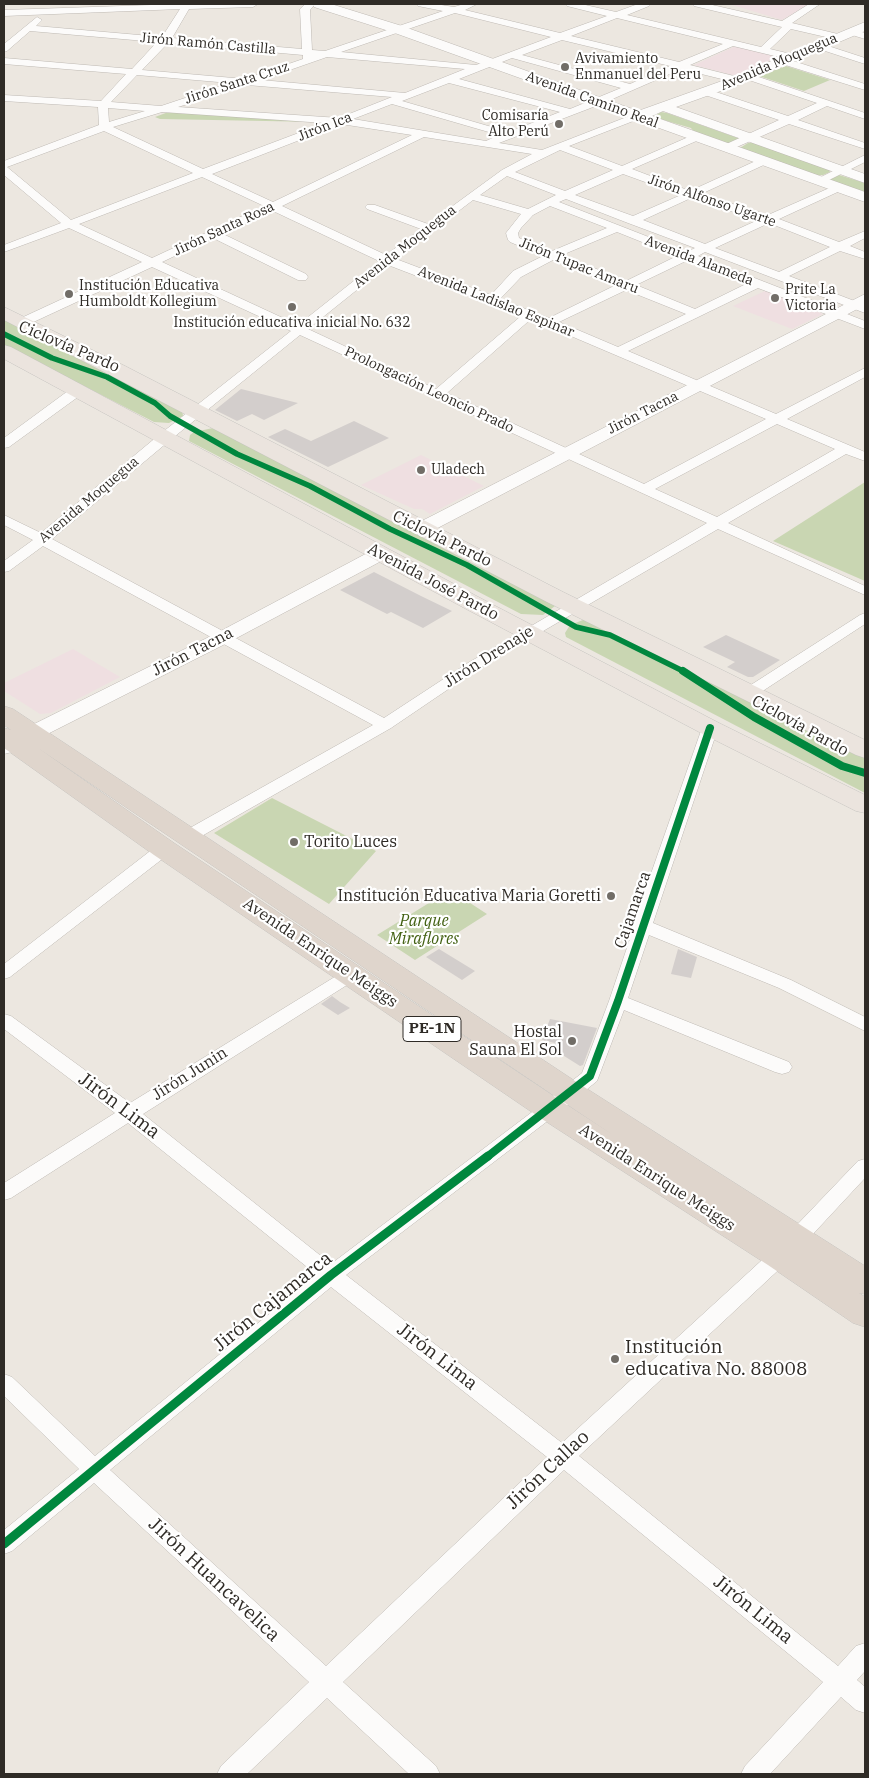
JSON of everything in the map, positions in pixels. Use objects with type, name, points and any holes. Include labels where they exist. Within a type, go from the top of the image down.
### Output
[{"type":"highway","name":"Avenida Enrique Meiggs","points":[[4,714],[13,740],[176,843],[560,1100],[789,1247],[865,1282]]},
{"type":"highway","name":"Avenida Enrique Meiggs","points":[[176,843],[352,974],[560,1100]]},
{"type":"highway","name":"Avenida Enrique Meiggs","points":[[789,1247],[865,1314]]},
{"type":"main road","points":[[4,313],[197,411],[421,529],[865,750]]},
{"type":"main road","name":"Avenida José Pardo","points":[[4,351],[380,554],[710,728],[865,806]]},
{"type":"street","points":[[4,13],[46,8],[253,4]]},
{"type":"street","points":[[308,56],[305,9],[310,4]]},
{"type":"street","name":"Avenida Camino Real","points":[[319,4],[397,29],[483,66],[597,102],[865,197]]},
{"type":"street","points":[[421,4],[454,10],[743,78],[865,116]]},
{"type":"street","name":"Jirón Santa Cruz","points":[[4,165],[104,128],[245,82],[308,56],[326,54],[470,4]]},
{"type":"street","points":[[570,4],[763,50],[864,86]]},
{"type":"street","name":"Jirón Ica","points":[[4,249],[646,4]]},
{"type":"street","points":[[697,4],[786,24],[845,35],[865,36]]},
{"type":"street","points":[[763,50],[786,24],[815,4]]},
{"type":"street","points":[[104,128],[103,105],[165,40],[186,5]]},
{"type":"street","points":[[4,49],[30,28],[46,8]]},
{"type":"street","name":"Avenida Moquegua","points":[[4,568],[42,540],[197,411],[387,260],[471,196],[506,172],[558,146],[743,78],[865,26]]},
{"type":"street","name":"Jirón Ramón Castilla","points":[[30,28],[165,40],[308,56]]},
{"type":"street","points":[[490,143],[597,102],[732,43]]},
{"type":"street","points":[[819,46],[865,60]]},
{"type":"street","points":[[326,54],[483,66]]},
{"type":"street","points":[[511,55],[630,87]]},
{"type":"street","points":[[4,61],[406,95]]},
{"type":"street","points":[[448,79],[570,112]]},
{"type":"street","points":[[706,92],[865,146]]},
{"type":"street","points":[[4,98],[338,123],[424,133],[543,153]]},
{"type":"street","points":[[392,101],[509,135]]},
{"type":"street","points":[[726,148],[826,103]]},
{"type":"street","points":[[664,107],[865,179]]},
{"type":"street","points":[[128,120],[157,120]]},
{"type":"street","points":[[176,121],[338,123]]},
{"type":"street","name":"Avenida Ladislao Espinar","points":[[104,128],[387,260],[530,314],[865,457]]},
{"type":"street","name":"Jirón Santa Rosa","points":[[23,322],[350,171],[424,133]]},
{"type":"street","points":[[548,202],[697,138]]},
{"type":"street","name":"Jirón Alfonso Ugarte","points":[[558,146],[689,194],[768,219],[865,256]]},
{"type":"street","points":[[819,181],[865,158]]},
{"type":"street","points":[[632,221],[764,161]]},
{"type":"street","name":"Prolongación Leoncio Prado","points":[[4,170],[69,224],[865,591]]},
{"type":"street","name":"Avenida Alameda","points":[[506,172],[704,248],[861,304]]},
{"type":"street","points":[[549,322],[704,248],[838,188]]},
{"type":"street","points":[[471,196],[529,213]]},
{"type":"street","name":"Avenida Alameda","points":[[548,202],[865,325]]},
{"type":"street","name":"Jirón Tupac Amaru","points":[[548,202],[529,213],[512,233],[514,240],[697,314]]},
{"type":"street","points":[[371,207],[428,228]]},
{"type":"street","points":[[493,300],[512,277],[551,256],[615,229]]},
{"type":"street","points":[[214,234],[302,277]]},
{"type":"street","points":[[780,276],[865,234]]},
{"type":"street","points":[[617,352],[758,283]]},
{"type":"street","name":"Jirón Tacna","points":[[421,529],[837,314],[861,304]]},
{"type":"street","points":[[439,394],[530,314]]},
{"type":"street","points":[[645,490],[775,419],[862,377]]},
{"type":"street","points":[[4,444],[77,391]]},
{"type":"street","name":"Jirón Drenaje","points":[[4,973],[176,843],[385,725],[528,632],[844,449]]},
{"type":"street","points":[[4,519],[385,725]]},
{"type":"street","name":"Jirón Tacna","points":[[13,740],[222,638],[380,554]]},
{"type":"street","points":[[749,693],[865,618]]},
{"type":"street","name":"Cajamarca","points":[[560,1100],[590,1076],[618,1001],[642,925],[710,728]]},
{"type":"street","points":[[642,925],[785,984],[865,1025]]},
{"type":"street","name":"Jirón Junin","points":[[4,1193],[129,1112],[352,974]]},
{"type":"street","points":[[618,1001],[782,1067]]},
{"type":"street","name":"Jirón Lima","points":[[4,1020],[129,1112],[331,1275],[562,1456],[865,1702]]},
{"type":"street","name":"Jirón Cajamarca","points":[[4,1544],[331,1275],[560,1100]]},
{"type":"street","name":"Jirón Callao","points":[[230,1774],[562,1456],[789,1247],[865,1166]]},
{"type":"street","name":"Jirón Huancavelica","points":[[4,1383],[95,1470],[427,1774]]},
{"type":"street","points":[[754,1774],[865,1654]]},
{"type":"shaded area","points":[[729,4],[810,4],[782,20]]},
{"type":"shaded area","points":[[738,45],[780,56],[736,76],[694,65]]},
{"type":"shaded area","points":[[767,290],[823,314],[792,329],[733,306]]},
{"type":"shaded area","name":"Uladech","points":[[421,455],[484,486],[430,514],[422,509],[414,509],[361,485]]},
{"type":"shaded area","points":[[73,649],[120,677],[51,713],[40,714],[4,691],[4,683]]},
{"type":"green space","points":[[786,66],[830,80],[804,91],[759,76]]},
{"type":"green space","points":[[171,111],[318,122],[160,119],[155,117]]},
{"type":"green space","points":[[661,112],[738,138],[739,140],[726,143],[694,132],[691,128],[653,117]]},
{"type":"green space","points":[[748,143],[754,143],[829,170],[830,172],[817,175],[740,148]]},
{"type":"green space","points":[[839,175],[865,183],[865,193],[831,181],[831,179]]},
{"type":"green space","points":[[4,318],[182,410],[183,416],[169,423],[154,422],[4,345]]},
{"type":"green space","points":[[213,428],[555,601],[555,606],[543,615],[521,614],[189,441],[190,435],[194,432]]},
{"type":"green space","points":[[865,482],[865,581],[773,541]]},
{"type":"green space","points":[[583,620],[591,620],[865,758],[865,793],[566,637],[565,633],[570,625]]},
{"type":"green space","name":"Torito Luces","points":[[272,798],[376,851],[329,904],[214,833]]},
{"type":"green space","name":"Parque Miraflores","points":[[450,890],[487,914],[415,960],[377,935]]},
{"type":"building","points":[[241,389],[298,403],[264,420],[252,414],[237,421],[215,410]]},
{"type":"building","points":[[354,421],[389,438],[328,467],[268,437],[285,429],[311,441]]},
{"type":"building","points":[[374,572],[452,611],[423,628],[391,612],[387,614],[340,590]]},
{"type":"building","points":[[726,635],[780,660],[753,677],[748,677],[727,667],[735,662],[703,647]]},
{"type":"building","points":[[439,949],[475,971],[462,980],[426,957]]},
{"type":"building","points":[[678,949],[697,957],[691,978],[671,974]]},
{"type":"building","points":[[332,996],[350,1008],[338,1015],[321,1004]]},
{"type":"building","name":"Hostal Sauna El Sol","points":[[550,1019],[597,1028],[583,1065],[580,1066],[553,1049],[555,1043],[542,1040]]},
{"type":"cycle path","name":"Ciclovía Pardo","points":[[4,334],[52,358],[107,377],[155,403],[170,416],[237,454],[310,486],[390,529],[467,565],[576,627],[610,635],[680,669],[754,717],[842,766],[865,773]]},
{"type":"cycle path","points":[[4,1544],[331,1275],[551,1108],[590,1076],[618,1001],[710,728]]},
{"type":"place","name":"Avivamiento Enmanuel del Peru","points":[[565,67]]},
{"type":"place","name":"Comisaría Alto Perú","points":[[559,124]]},
{"type":"place","name":"Institución Educativa Humboldt Kollegium","points":[[69,294]]},
{"type":"place","name":"Prite La Victoria","points":[[775,298]]},
{"type":"place","name":"Institución educativa inicial No. 632","points":[[292,307]]},
{"type":"place","name":"Uladech","points":[[421,470]]},
{"type":"place","name":"Torito Luces","points":[[294,842]]},
{"type":"place","name":"Institución Educativa Maria Goretti","points":[[611,896]]},
{"type":"place","name":"Hostal Sauna El Sol","points":[[572,1041]]},
{"type":"place","name":"Institución educativa No. 88008","points":[[615,1359]]}]
